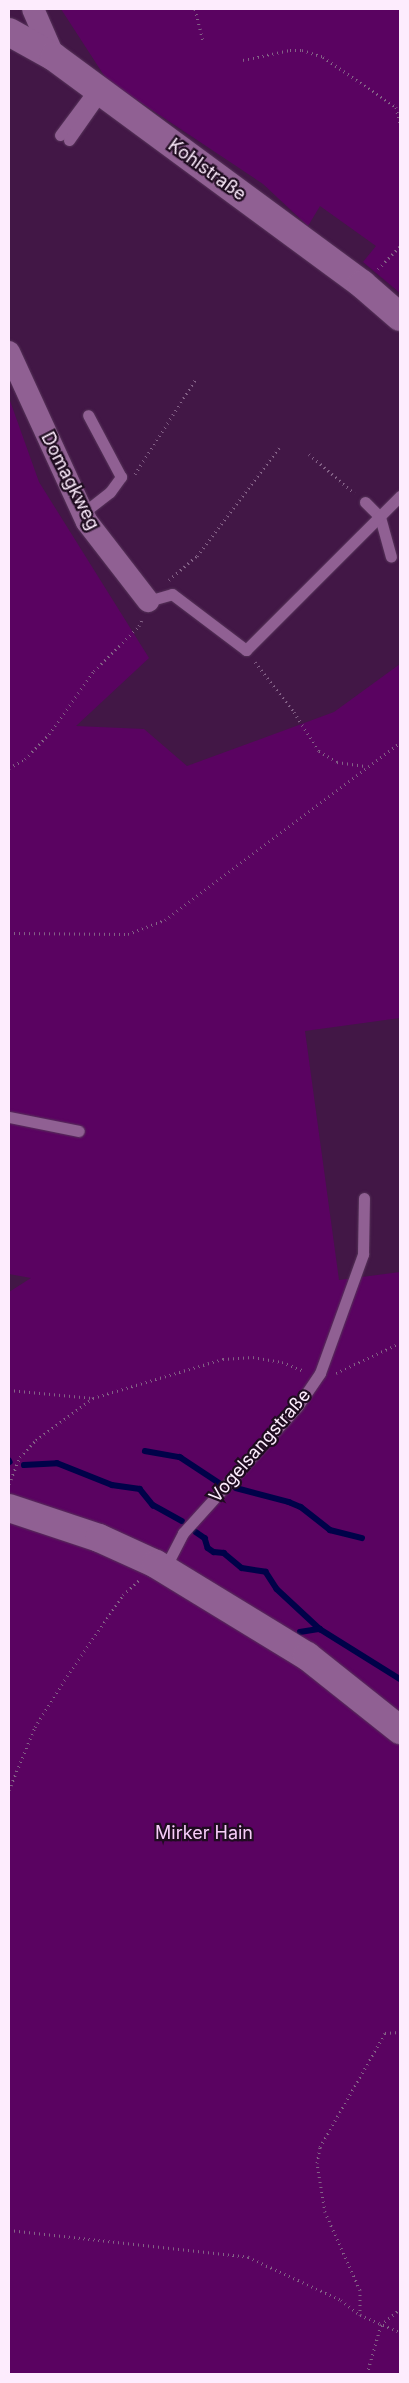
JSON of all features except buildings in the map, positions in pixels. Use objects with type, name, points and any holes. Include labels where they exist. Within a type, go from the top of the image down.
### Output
[{"type":"street","points":[[32,9],[54,58]]},
{"type":"street","name":"Kohlstraße","points":[[9,32],[54,58],[362,284],[400,317]]},
{"type":"street","name":"Domagkweg","points":[[9,352],[84,513],[148,601]]},
{"type":"street","points":[[9,1508],[100,1538],[160,1567],[307,1656],[400,1730]]},
{"type":"lane","points":[[64,138],[98,91]]},
{"type":"lane","points":[[84,513],[110,492],[121,476],[88,415]]},
{"type":"lane","points":[[148,601],[172,594],[246,650],[400,496]]},
{"type":"lane","points":[[364,502],[380,517],[391,557]]},
{"type":"lane","points":[[9,1117],[79,1131]]},
{"type":"lane","name":"Vogelsangstraße","points":[[160,1567],[183,1533],[297,1407],[320,1373],[363,1254],[364,1198]]},
{"type":"path","points":[[195,9],[203,42]]},
{"type":"path","points":[[243,60],[290,50],[302,50],[323,57],[396,107],[400,124]]},
{"type":"path","points":[[362,284],[400,246]]},
{"type":"path","points":[[133,476],[196,380]]},
{"type":"path","points":[[172,594],[167,583],[171,576],[198,556],[279,448]]},
{"type":"path","points":[[309,454],[364,502]]},
{"type":"path","points":[[9,768],[25,759],[49,734],[94,672],[139,626],[148,601]]},
{"type":"path","points":[[246,650],[294,712],[319,751],[338,762],[368,766]]},
{"type":"path","points":[[9,933],[128,934],[166,920],[400,743]]},
{"type":"path","points":[[9,1484],[20,1457],[36,1440],[93,1398],[223,1359],[253,1357],[329,1376],[400,1343]]},
{"type":"path","points":[[9,1390],[93,1398]]},
{"type":"path","points":[[9,1790],[35,1727],[66,1676],[123,1595],[160,1567]]},
{"type":"path","points":[[360,2315],[360,2290],[344,2248],[325,2212],[316,2163],[320,2147],[384,2033],[400,2032]]},
{"type":"path","points":[[9,2230],[248,2257],[341,2300],[360,2315],[400,2332]]},
{"type":"path","points":[[367,2374],[381,2325],[400,2309]]},
{"type":"green space","points":[[61,9],[400,9],[400,293],[363,262],[376,246],[320,206],[308,226],[263,184],[107,80]]},
{"type":"green space","name":"Mirker Hain","points":[[9,398],[39,482],[149,658],[76,726],[144,729],[187,766],[334,712],[400,664],[400,1018],[305,1031],[339,1280],[400,1272],[400,2374],[9,2374],[9,1292],[31,1278],[9,1274]]},
{"type":"waterway","points":[[145,1451],[180,1457],[221,1484]]},
{"type":"waterway","points":[[24,1465],[57,1463],[112,1485],[140,1489],[153,1505],[182,1521]]},
{"type":"waterway","points":[[236,1488],[289,1502],[301,1507],[330,1530],[362,1538]]},
{"type":"waterway","points":[[196,1532],[205,1538],[208,1548],[214,1552],[224,1553],[242,1568],[266,1572],[277,1589],[320,1629],[400,1679]]},
{"type":"waterway","points":[[300,1632],[320,1629]]}]
